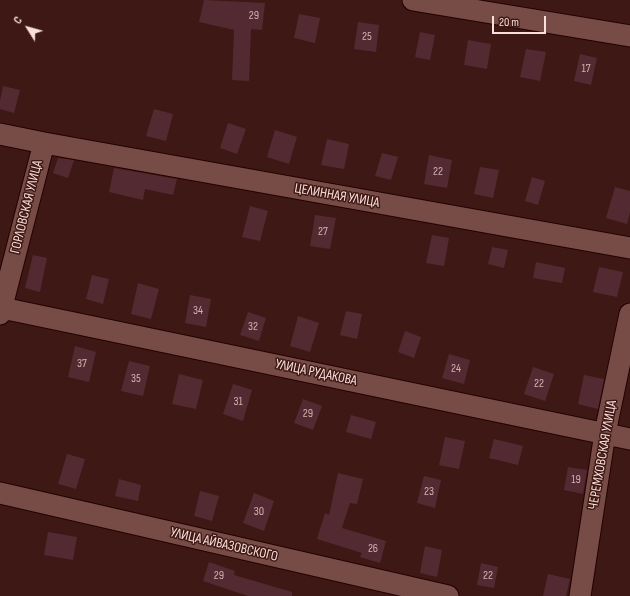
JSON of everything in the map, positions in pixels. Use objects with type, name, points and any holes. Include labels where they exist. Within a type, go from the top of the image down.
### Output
[{"type":"street","points":[[413,0],[630,36]]},
{"type":"street","name":"ГОРЛОВСКАЯ УЛИЦА","points":[[0,134],[44,143],[1,311]]},
{"type":"street","name":"ЦЕЛИННАЯ УЛИЦА","points":[[44,143],[630,248]]},
{"type":"street","name":"УЛИЦА РУДАКОВА","points":[[1,311],[630,439]]},
{"type":"street","name":"ЧЕРЕМХОВСКАЯ УЛИЦА","points":[[580,596],[606,433],[630,314]]},
{"type":"street","name":"УЛИЦА АЙВАЗОВСКОГО","points":[[0,493],[448,596]]},
{"type":"building","points":[[204,0],[265,3],[262,30],[251,29],[249,81],[232,80],[234,30],[199,22]]},
{"type":"building","points":[[299,14],[320,18],[315,43],[294,38]]},
{"type":"building","points":[[358,22],[379,25],[376,52],[354,49]]},
{"type":"building","points":[[420,32],[435,35],[430,60],[415,57]]},
{"type":"building","points":[[468,40],[491,44],[487,69],[464,65]]},
{"type":"building","points":[[526,49],[546,52],[540,81],[520,77]]},
{"type":"building","points":[[580,54],[597,58],[591,85],[574,81]]},
{"type":"building","points":[[3,86],[20,90],[14,113],[0,109]]},
{"type":"building","points":[[154,109],[173,114],[166,141],[146,136]]},
{"type":"building","points":[[228,123],[246,129],[237,154],[220,148]]},
{"type":"building","points":[[275,130],[297,137],[289,164],[267,157]]},
{"type":"building","points":[[327,139],[349,144],[344,169],[321,165]]},
{"type":"building","points":[[382,153],[398,157],[391,180],[375,176]]},
{"type":"building","points":[[429,155],[452,160],[447,188],[424,184]]},
{"type":"building","points":[[58,158],[74,160],[68,178],[53,173]]},
{"type":"building","points":[[480,167],[499,170],[493,198],[474,194]]},
{"type":"building","points":[[114,168],[177,179],[173,195],[145,189],[143,200],[109,192]]},
{"type":"building","points":[[532,177],[545,181],[538,205],[525,201]]},
{"type":"building","points":[[615,187],[630,191],[630,212],[627,224],[606,218]]},
{"type":"building","points":[[250,206],[268,211],[260,241],[242,237]]},
{"type":"building","points":[[315,215],[336,218],[330,249],[310,246]]},
{"type":"building","points":[[432,235],[449,238],[444,266],[426,263]]},
{"type":"building","points":[[492,247],[508,250],[504,268],[488,264]]},
{"type":"building","points":[[33,255],[47,258],[40,292],[25,288]]},
{"type":"building","points":[[536,262],[565,268],[562,283],[533,278]]},
{"type":"building","points":[[599,267],[623,272],[617,297],[593,292]]},
{"type":"building","points":[[92,275],[109,279],[103,304],[86,299]]},
{"type":"building","points":[[138,283],[159,289],[151,319],[131,314]]},
{"type":"building","points":[[190,295],[211,299],[206,327],[185,323]]},
{"type":"building","points":[[346,311],[362,314],[357,339],[340,335]]},
{"type":"building","points":[[248,312],[266,318],[259,341],[240,335]]},
{"type":"building","points":[[298,316],[319,323],[310,352],[290,346]]},
{"type":"building","points":[[405,331],[421,337],[414,358],[398,352]]},
{"type":"building","points":[[75,346],[96,352],[89,382],[68,377]]},
{"type":"building","points":[[449,354],[470,360],[464,384],[442,378]]},
{"type":"building","points":[[129,361],[150,366],[143,396],[121,391]]},
{"type":"building","points":[[533,367],[554,374],[545,401],[524,394]]},
{"type":"building","points":[[179,374],[203,380],[196,409],[172,404]]},
{"type":"building","points":[[584,375],[604,379],[598,409],[578,404]]},
{"type":"building","points":[[233,384],[252,390],[243,421],[223,414]]},
{"type":"building","points":[[303,399],[322,406],[313,430],[294,423]]},
{"type":"building","points":[[351,415],[376,422],[371,439],[346,432]]},
{"type":"building","points":[[445,437],[465,441],[459,469],[439,465]]},
{"type":"building","points":[[494,439],[523,446],[518,465],[489,458]]},
{"type":"building","points":[[67,454],[85,459],[76,489],[58,484]]},
{"type":"building","points":[[568,467],[587,470],[583,494],[564,490]]},
{"type":"building","points":[[338,473],[363,479],[357,504],[350,503],[342,528],[386,541],[380,563],[360,557],[362,553],[317,539],[325,513],[329,515]]},
{"type":"building","points":[[424,476],[441,480],[435,508],[417,503]]},
{"type":"building","points":[[119,479],[141,485],[138,501],[115,496]]},
{"type":"building","points":[[200,491],[219,496],[212,521],[194,516]]},
{"type":"building","points":[[254,493],[274,501],[264,531],[243,523]]},
{"type":"building","points":[[48,532],[77,537],[73,560],[44,555]]},
{"type":"building","points":[[425,546],[442,550],[437,577],[420,573]]},
{"type":"building","points":[[209,562],[235,571],[234,575],[292,592],[292,596],[248,596],[203,581]]},
{"type":"building","points":[[481,563],[498,567],[494,588],[477,585]]},
{"type":"building","points":[[548,574],[570,579],[566,596],[543,596]]}]
